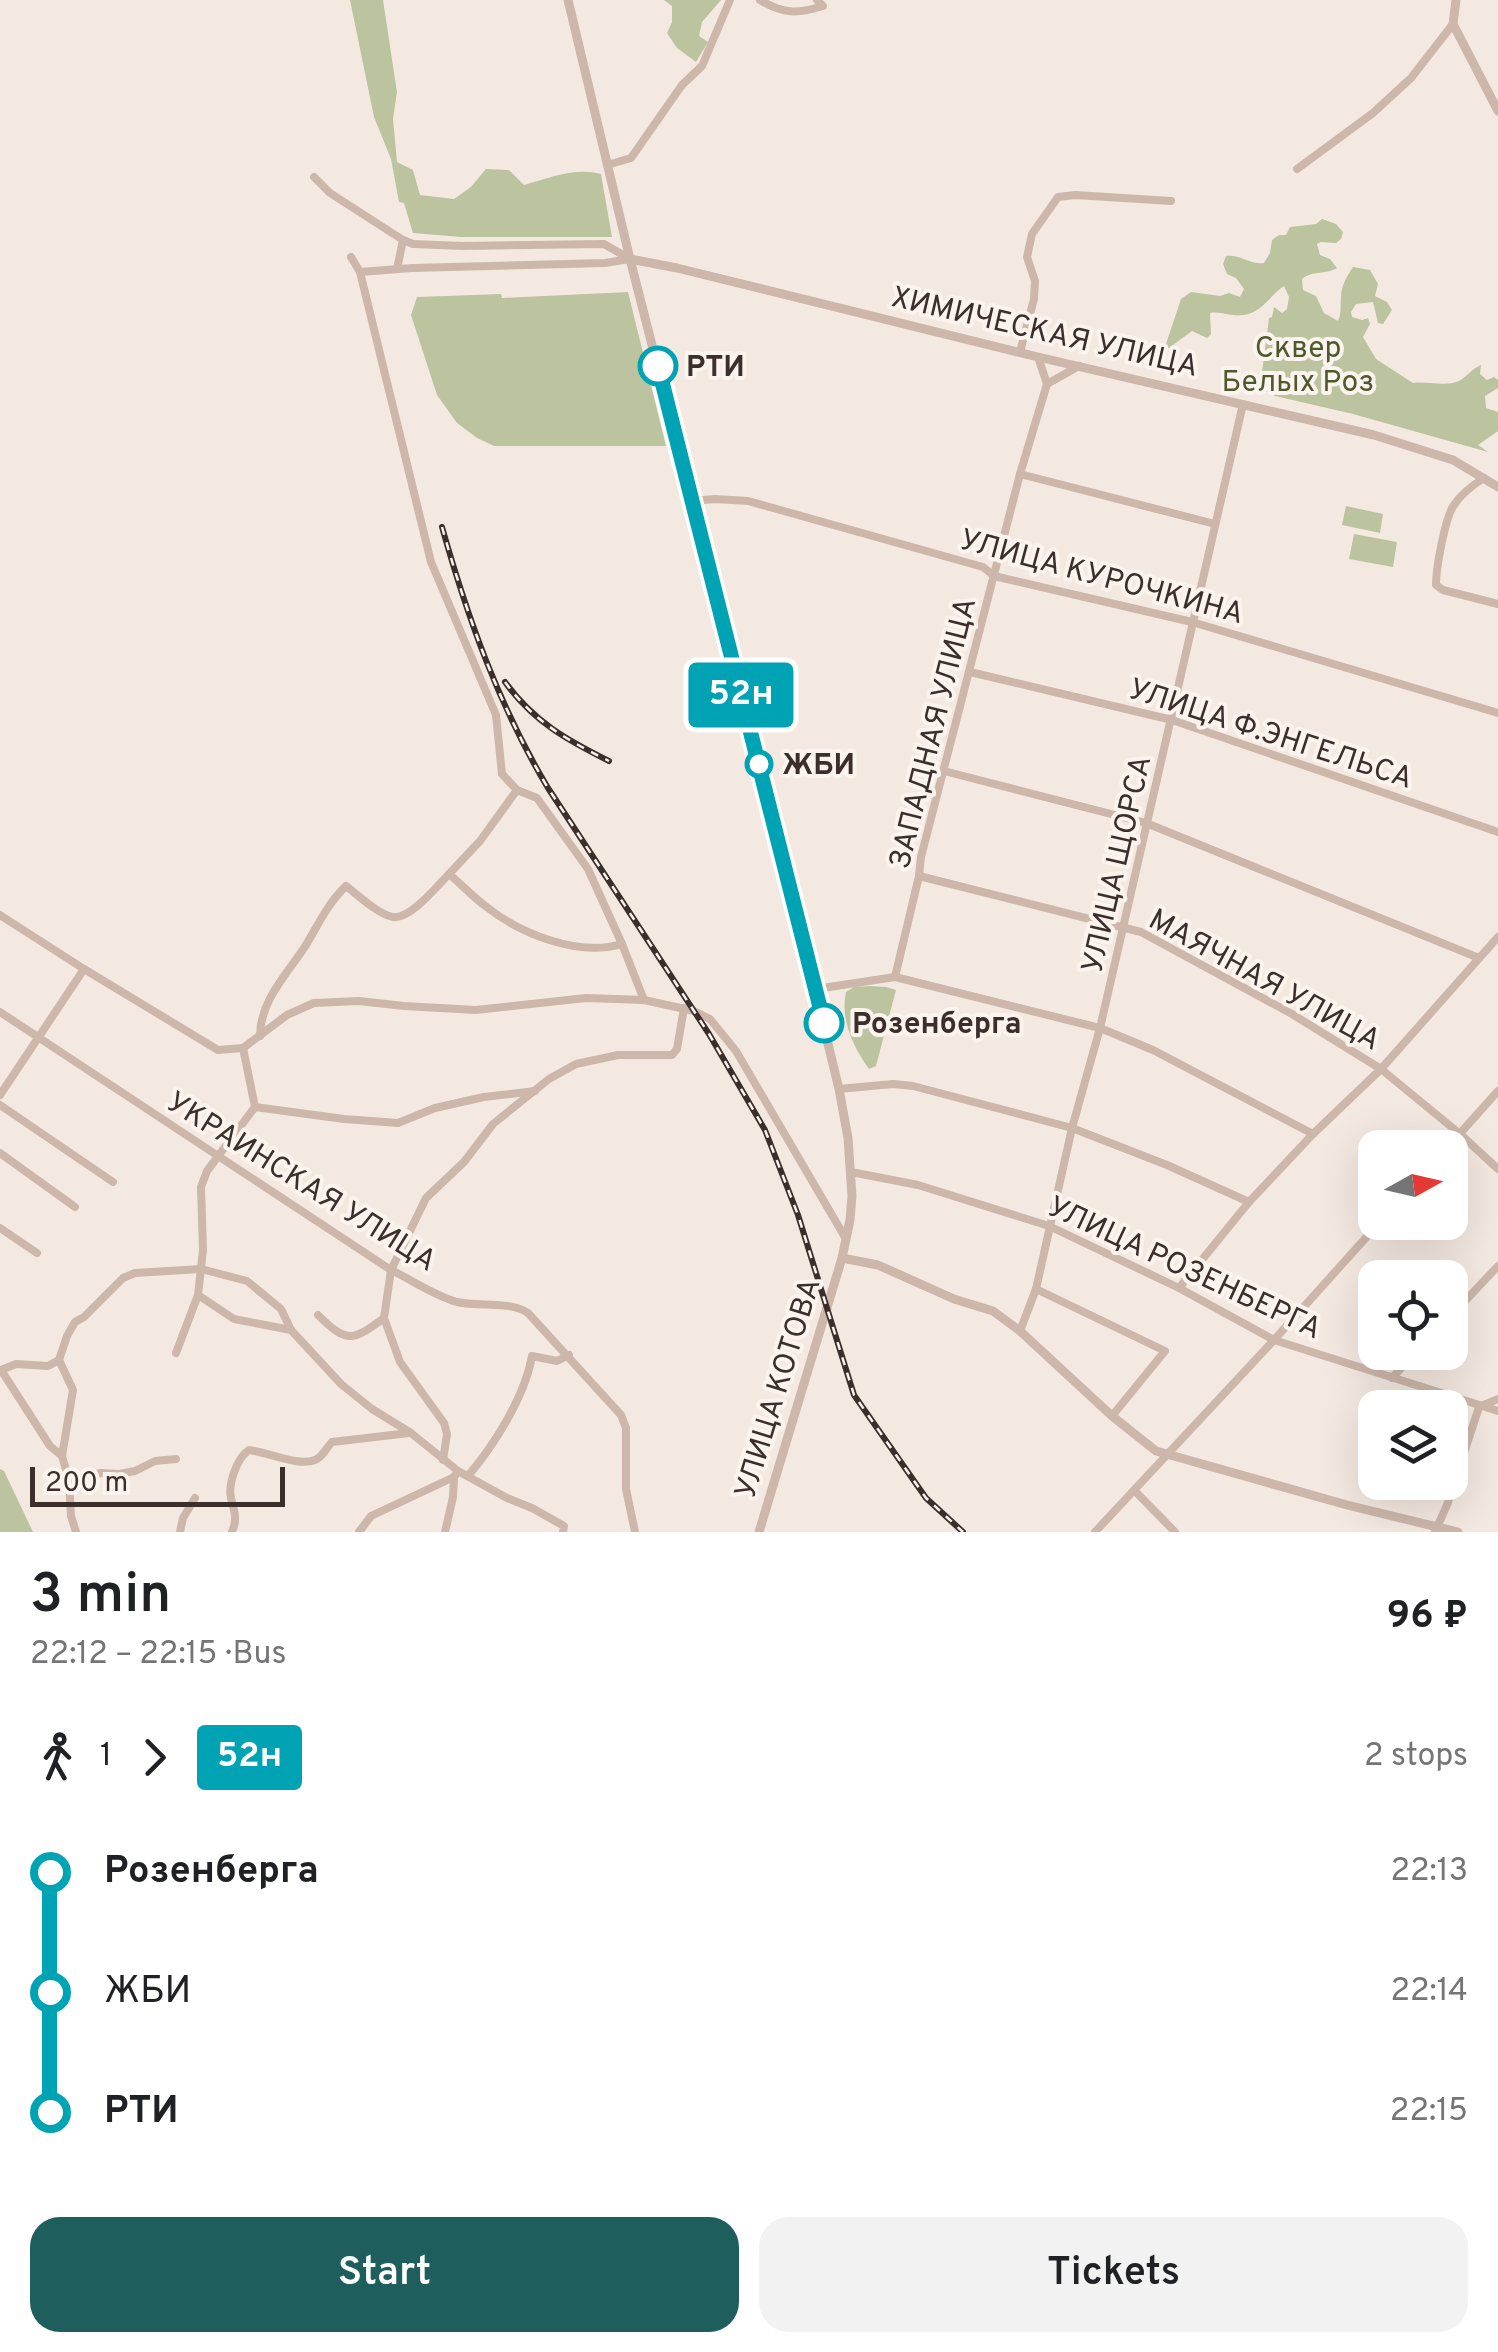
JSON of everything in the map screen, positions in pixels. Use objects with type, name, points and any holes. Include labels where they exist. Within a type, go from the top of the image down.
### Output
[{"type":"street","name":"УЛИЦА КОТОВА","points":[[568,0],[816,989],[848,1138],[852,1208],[842,1258],[760,1532]]},
{"type":"street","points":[[607,165],[630,158],[682,85],[702,66],[730,0]]},
{"type":"street","points":[[760,0],[777,10],[804,12],[823,6],[818,0]]},
{"type":"street","points":[[1298,168],[1373,113],[1410,78],[1453,24],[1456,0]]},
{"type":"street","points":[[1453,24],[1493,91],[1498,110]]},
{"type":"street","name":"ХИМИЧЕСКАЯ УЛИЦА","points":[[314,176],[330,193],[413,244],[604,244],[630,259],[1374,434],[1453,460],[1498,487]]},
{"type":"street","points":[[1020,352],[1034,299],[1035,280],[1027,257],[1032,234],[1058,197],[1171,202]]},
{"type":"street","points":[[396,268],[403,240]]},
{"type":"street","points":[[351,257],[360,272],[432,562],[496,715],[502,774],[518,790],[537,798],[588,869],[644,1000]]},
{"type":"street","name":"ХИМИЧЕСКАЯ УЛИЦА","points":[[360,272],[630,259]]},
{"type":"street","points":[[1038,356],[1046,384],[1080,366]]},
{"type":"street","name":"ЗАПАДНАЯ УЛИЦА","points":[[894,978],[921,856],[1046,384]]},
{"type":"street","name":"УЛИЦА ЩОРСА","points":[[1020,1331],[1036,1289],[1072,1128],[1100,1028],[1243,404]]},
{"type":"street","points":[[1020,474],[1215,524]]},
{"type":"street","points":[[1484,478],[1452,508],[1436,585],[1442,590],[1498,604]]},
{"type":"street","name":"УЛИЦА КУРОЧКИНА","points":[[692,501],[748,501],[983,567],[994,576],[1192,622],[1498,713]]},
{"type":"street","name":"УЛИЦА Ф.ЭНГЕЛЬСА","points":[[970,672],[1172,720],[1498,832]]},
{"type":"street","points":[[944,771],[1146,823],[1479,958]]},
{"type":"street","points":[[260,1036],[263,1012],[288,968],[346,886],[386,914],[400,917],[412,911],[480,840],[518,790]]},
{"type":"street","points":[[450,874],[486,907],[546,938],[582,948],[622,944]]},
{"type":"street","name":"МАЯЧНАЯ УЛИЦА","points":[[919,876],[1141,932],[1275,1005],[1381,1070],[1455,1130]]},
{"type":"street","points":[[0,914],[218,1050],[243,1048],[287,1016],[314,1003],[359,1001],[476,1010],[586,998],[644,1000],[684,1008],[710,1019],[736,1051],[846,1239]]},
{"type":"street","points":[[1179,1288],[1249,1202],[1381,1070],[1498,937]]},
{"type":"street","points":[[0,1095],[84,969]]},
{"type":"street","points":[[816,989],[894,978],[1100,1028],[1153,1050],[1314,1134]]},
{"type":"street","points":[[443,1460],[444,1424],[400,1362],[384,1318],[391,1270],[426,1198],[464,1162],[494,1124],[549,1079],[576,1064],[618,1055],[672,1055],[677,1048],[684,1008]]},
{"type":"street","name":"УКРАИНСКАЯ УЛИЦА","points":[[0,1012],[391,1270],[455,1301],[520,1307],[569,1355],[621,1415],[626,1428],[626,1488],[636,1532]]},
{"type":"street","points":[[176,1353],[198,1295],[202,1268],[201,1186],[217,1156],[255,1107],[243,1048]]},
{"type":"street","points":[[839,1088],[912,1086],[1072,1128],[1249,1202]]},
{"type":"street","points":[[255,1107],[398,1123],[451,1104],[536,1091]]},
{"type":"street","points":[[1464,1130],[1498,1092]]},
{"type":"street","points":[[0,1105],[113,1182]]},
{"type":"street","name":"МАЯЧНАЯ УЛИЦА","points":[[1468,1141],[1498,1169]]},
{"type":"street","points":[[0,1152],[75,1206]]},
{"type":"street","name":"УЛИЦА РОЗЕНБЕРГА","points":[[851,1172],[918,1184],[1049,1226],[1179,1288],[1274,1340],[1498,1411]]},
{"type":"street","points":[[0,1228],[38,1253]]},
{"type":"street","points":[[1095,1532],[1364,1240]]},
{"type":"street","points":[[842,1258],[878,1265],[993,1311],[1156,1452],[1437,1530],[1458,1532]]},
{"type":"street","points":[[1468,1298],[1498,1266]]},
{"type":"street","points":[[62,1456],[50,1446],[1,1370],[16,1364],[48,1366],[59,1360],[75,1322],[123,1278],[135,1273],[202,1268],[247,1280],[281,1309],[291,1330],[341,1384],[411,1433],[456,1474]]},
{"type":"street","points":[[1036,1289],[1165,1351],[1112,1416]]},
{"type":"street","points":[[198,1295],[234,1319],[291,1330]]},
{"type":"street","points":[[318,1315],[329,1326],[352,1337],[384,1318]]},
{"type":"street","points":[[468,1476],[486,1455],[528,1376],[532,1356],[557,1360],[569,1355]]},
{"type":"street","points":[[59,1360],[73,1390],[62,1456],[76,1532]]},
{"type":"street","points":[[1392,1378],[1399,1370]]},
{"type":"street","points":[[1437,1530],[1479,1406],[1498,1399]]},
{"type":"street","points":[[232,1532],[236,1524],[230,1495],[240,1456],[249,1450],[313,1462],[332,1442],[411,1433]]},
{"type":"street","points":[[69,1480],[135,1471],[156,1460],[176,1459]]},
{"type":"street","points":[[445,1532],[456,1474]]},
{"type":"street","points":[[359,1532],[371,1516],[456,1474],[468,1476],[532,1508],[564,1526],[563,1532]]},
{"type":"street","points":[[1135,1492],[1175,1532]]},
{"type":"street","points":[[180,1532],[194,1498]]},
{"type":"green space","points":[[350,0],[383,0],[397,92],[393,119],[397,162],[413,170],[420,195],[454,199],[486,169],[509,170],[524,185],[572,173],[601,174],[612,237],[461,237],[413,233],[404,203],[399,202],[391,159],[374,117]]},
{"type":"green space","points":[[664,0],[721,0],[702,22],[699,36],[708,42],[696,62],[677,48],[667,33],[672,6]]},
{"type":"green space","name":"Сквер Белых Роз","points":[[1322,219],[1336,224],[1343,232],[1336,243],[1317,244],[1320,255],[1337,268],[1306,276],[1302,279],[1303,290],[1316,296],[1324,313],[1338,321],[1342,289],[1351,270],[1370,270],[1378,284],[1375,296],[1392,310],[1383,324],[1378,323],[1373,302],[1356,304],[1351,312],[1352,317],[1368,318],[1370,324],[1363,337],[1376,359],[1413,383],[1454,383],[1481,365],[1480,374],[1487,380],[1498,380],[1498,388],[1485,396],[1486,408],[1498,412],[1498,431],[1478,445],[1488,452],[1275,396],[1260,388],[1269,318],[1274,307],[1282,313],[1287,309],[1289,297],[1284,286],[1250,314],[1210,313],[1211,334],[1207,338],[1192,331],[1165,347],[1181,299],[1191,292],[1240,297],[1244,289],[1227,274],[1223,264],[1226,256],[1264,263],[1272,240],[1286,235],[1290,227],[1316,224]]},
{"type":"green space","points":[[628,292],[666,446],[494,446],[477,438],[457,423],[437,395],[411,315],[417,297],[501,294],[502,298]]},
{"type":"green space","points":[[1346,506],[1383,514],[1380,533],[1342,525]]},
{"type":"green space","points":[[1354,534],[1397,542],[1393,567],[1349,559]]},
{"type":"green space","points":[[870,986],[896,990],[876,1066],[869,1069],[849,1032],[845,1002],[846,992]]},
{"type":"green space","points":[[0,1469],[4,1471],[33,1532],[0,1532]]},
{"type":"railway","points":[[442,527],[486,661],[530,757],[709,1034],[765,1130],[798,1215],[854,1395],[926,1498],[963,1532]]},
{"type":"railway","points":[[505,682],[552,729],[609,761]]},
{"type":"bus line","name":"52н","points":[[658,366],[824,1023]]},
{"type":"place","name":"РТИ","points":[[658,366]]},
{"type":"place","name":"ЖБИ","points":[[759,764]]},
{"type":"place","name":"Розенберга","points":[[824,1023]]}]
